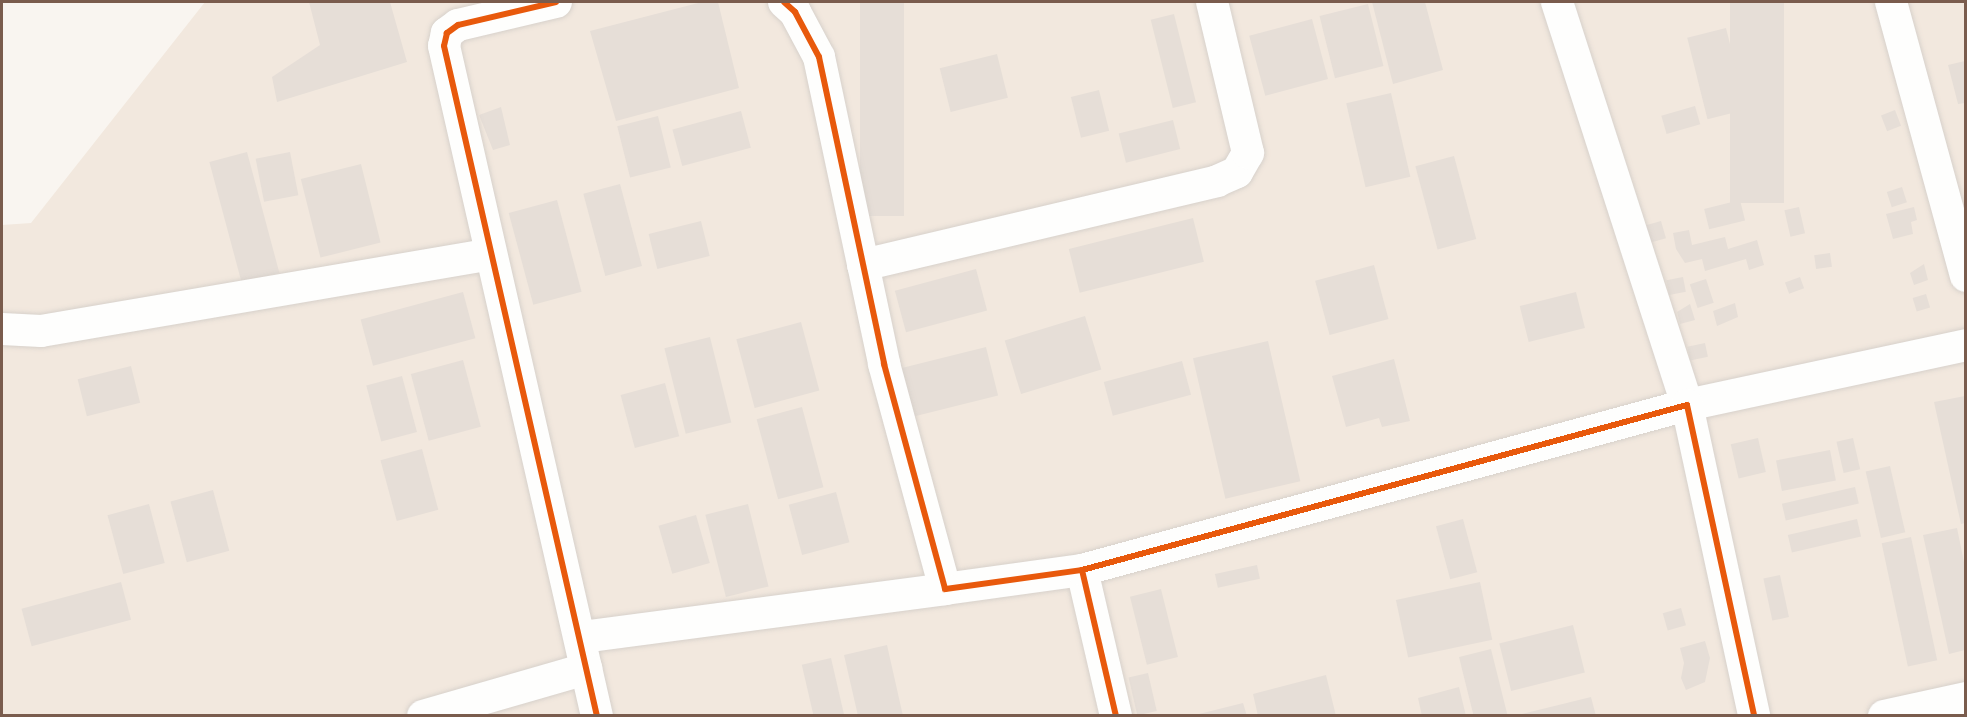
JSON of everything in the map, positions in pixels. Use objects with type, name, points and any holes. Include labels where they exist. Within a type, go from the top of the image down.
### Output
[{"type":"street","points":[[556,2],[458,25],[447,33],[444,46],[490,254],[582,637],[586,669],[597,716]]},
{"type":"street","points":[[784,2],[795,12],[819,57],[884,364],[945,589]]},
{"type":"street","points":[[863,264],[1217,181],[1237,172],[1248,153],[1212,2]]},
{"type":"street","points":[[1557,2],[1687,405],[1754,716]]},
{"type":"street","points":[[1891,2],[1965,276]]},
{"type":"street","points":[[2,330],[41,331],[490,254]]},
{"type":"street","points":[[582,637],[1082,570],[1687,405],[1965,345]]},
{"type":"street","points":[[1082,570],[1116,716]]},
{"type":"street","points":[[423,716],[586,669]]},
{"type":"street","points":[[1884,716],[1965,698]]},
{"type":"shaded area","points":[[205,2],[1965,2],[1965,715],[2,716],[2,225],[31,223]]},
{"type":"building","points":[[309,2],[390,2],[407,62],[277,102],[272,77],[320,45]]},
{"type":"building","points":[[702,2],[718,2],[739,88],[616,121],[590,31]]},
{"type":"building","points":[[860,2],[904,2],[904,216],[860,216]]},
{"type":"building","points":[[1372,2],[1425,2],[1443,70],[1393,84]]},
{"type":"building","points":[[1730,2],[1784,2],[1784,203],[1730,203]]},
{"type":"building","points":[[1368,4],[1383,66],[1335,78],[1319,16]]},
{"type":"building","points":[[1174,14],[1196,102],[1173,108],[1151,20]]},
{"type":"building","points":[[1312,19],[1328,79],[1265,96],[1249,36]]},
{"type":"building","points":[[1726,28],[1746,110],[1708,119],[1687,38]]},
{"type":"building","points":[[997,54],[1008,98],[951,112],[940,68]]},
{"type":"building","points":[[1965,61],[1965,103],[1958,104],[1948,65]]},
{"type":"building","points":[[1099,90],[1109,131],[1081,138],[1071,97]]},
{"type":"building","points":[[1391,93],[1410,177],[1366,187],[1346,103]]},
{"type":"building","points":[[1695,106],[1700,124],[1667,134],[1661,116]]},
{"type":"building","points":[[501,107],[510,145],[493,150],[479,115]]},
{"type":"building","points":[[1895,110],[1901,126],[1887,131],[1881,115]]},
{"type":"building","points":[[741,111],[751,148],[682,166],[672,129]]},
{"type":"building","points":[[658,116],[671,167],[630,178],[617,126]]},
{"type":"building","points":[[1173,120],[1180,149],[1126,163],[1119,134]]},
{"type":"building","points":[[247,152],[279,273],[242,283],[209,162]]},
{"type":"building","points":[[290,152],[298,195],[264,202],[256,159]]},
{"type":"building","points":[[1454,156],[1476,239],[1438,249],[1415,166]]},
{"type":"building","points":[[361,164],[381,243],[320,258],[301,179]]},
{"type":"building","points":[[620,184],[642,266],[605,276],[583,194]]},
{"type":"building","points":[[1902,187],[1907,202],[1892,207],[1887,192]]},
{"type":"building","points":[[557,200],[582,292],[533,305],[509,213]]},
{"type":"building","points":[[1740,200],[1745,220],[1709,229],[1704,209]]},
{"type":"building","points":[[1799,207],[1805,233],[1790,237],[1784,210]]},
{"type":"building","points":[[1914,207],[1917,220],[1911,222],[1913,234],[1893,239],[1886,214]]},
{"type":"building","points":[[1193,218],[1204,262],[1080,293],[1069,249]]},
{"type":"building","points":[[701,221],[710,256],[657,269],[649,234]]},
{"type":"building","points":[[1661,221],[1666,238],[1646,244],[1641,227]]},
{"type":"building","points":[[1689,230],[1692,245],[1725,237],[1728,249],[1757,240],[1764,265],[1749,270],[1746,259],[1705,271],[1702,259],[1685,263],[1676,249],[1673,233]]},
{"type":"building","points":[[1830,253],[1832,267],[1816,269],[1814,255]]},
{"type":"building","points":[[1924,264],[1928,280],[1914,285],[1910,273]]},
{"type":"building","points":[[1374,265],[1388,319],[1330,335],[1315,281]]},
{"type":"building","points":[[976,269],[987,311],[906,332],[895,291]]},
{"type":"building","points":[[1683,277],[1686,292],[1669,295],[1666,280]]},
{"type":"building","points":[[1800,277],[1804,288],[1789,294],[1785,282]]},
{"type":"building","points":[[1706,279],[1714,303],[1698,308],[1690,284]]},
{"type":"building","points":[[463,292],[475,338],[373,366],[361,319]]},
{"type":"building","points":[[1576,292],[1585,328],[1529,342],[1520,306]]},
{"type":"building","points":[[1926,294],[1930,307],[1917,311],[1913,298]]},
{"type":"building","points":[[1735,303],[1738,317],[1717,326],[1713,311]]},
{"type":"building","points":[[1690,304],[1695,320],[1680,324],[1677,312]]},
{"type":"building","points":[[1085,316],[1101,370],[1021,394],[1005,341]]},
{"type":"building","points":[[801,322],[819,391],[755,408],[736,339]]},
{"type":"building","points":[[710,337],[731,422],[686,434],[664,348]]},
{"type":"building","points":[[1268,341],[1300,481],[1225,499],[1193,358]]},
{"type":"building","points":[[1705,343],[1708,357],[1690,360],[1687,347]]},
{"type":"building","points":[[986,347],[998,396],[907,418],[895,370]]},
{"type":"building","points":[[1394,359],[1410,421],[1382,427],[1379,418],[1346,427],[1332,376]]},
{"type":"building","points":[[463,360],[481,427],[429,441],[411,374]]},
{"type":"building","points":[[1182,361],[1191,395],[1113,416],[1104,382]]},
{"type":"building","points":[[131,366],[140,403],[87,416],[78,379]]},
{"type":"building","points":[[402,376],[417,432],[381,442],[366,386]]},
{"type":"building","points":[[665,383],[679,436],[635,448],[621,395]]},
{"type":"building","points":[[1965,396],[1965,523],[1961,524],[1934,402]]},
{"type":"building","points":[[802,407],[823,487],[778,499],[757,419]]},
{"type":"building","points":[[1758,438],[1766,472],[1739,478],[1731,444]]},
{"type":"building","points":[[1853,438],[1860,469],[1844,473],[1836,442]]},
{"type":"building","points":[[422,449],[438,510],[397,521],[380,460]]},
{"type":"building","points":[[1830,450],[1836,480],[1782,491],[1776,460]]},
{"type":"building","points":[[1890,466],[1905,532],[1881,538],[1866,472]]},
{"type":"building","points":[[1855,487],[1859,504],[1786,520],[1782,504]]},
{"type":"building","points":[[213,490],[229,551],[187,562],[170,501]]},
{"type":"building","points":[[836,492],[849,542],[802,555],[789,505]]},
{"type":"building","points":[[149,504],[165,563],[123,574],[107,515]]},
{"type":"building","points":[[748,504],[769,586],[726,597],[705,515]]},
{"type":"building","points":[[696,515],[710,563],[672,574],[659,526]]},
{"type":"building","points":[[1463,519],[1477,572],[1450,579],[1436,526]]},
{"type":"building","points":[[1857,519],[1861,537],[1792,553],[1788,535]]},
{"type":"building","points":[[1957,528],[1965,567],[1965,650],[1949,654],[1923,535]]},
{"type":"building","points":[[1911,537],[1937,660],[1908,666],[1882,543]]},
{"type":"building","points":[[1257,565],[1260,579],[1218,588],[1215,574]]},
{"type":"building","points":[[1780,575],[1789,617],[1772,621],[1763,579]]},
{"type":"building","points":[[121,582],[131,620],[32,646],[22,609]]},
{"type":"building","points":[[1480,582],[1492,640],[1408,658],[1396,600]]},
{"type":"building","points":[[1161,589],[1178,657],[1147,665],[1130,597]]},
{"type":"building","points":[[1681,608],[1686,625],[1668,631],[1663,613]]},
{"type":"building","points":[[1573,625],[1585,673],[1511,691],[1499,643]]},
{"type":"building","points":[[1705,641],[1710,658],[1705,682],[1686,690],[1681,678],[1684,663],[1680,648]]},
{"type":"building","points":[[887,645],[903,716],[858,716],[844,655]]},
{"type":"building","points":[[1491,649],[1508,716],[1474,716],[1459,657]]},
{"type":"building","points":[[831,658],[844,715],[814,716],[802,665]]},
{"type":"building","points":[[1148,673],[1157,711],[1137,715],[1129,677]]},
{"type":"building","points":[[1326,675],[1336,716],[1258,716],[1253,694]]},
{"type":"building","points":[[1459,687],[1466,716],[1422,716],[1418,698]]},
{"type":"building","points":[[1591,697],[1596,716],[1518,716],[1518,715]]},
{"type":"building","points":[[1243,703],[1247,716],[1195,716],[1195,715]]},
{"type":"cycle path","points":[[556,2],[458,25],[447,33],[444,46],[597,716]]},
{"type":"cycle path","points":[[784,2],[795,12],[819,57],[884,364],[945,589],[1082,570],[1116,716]]},
{"type":"cycle path","points":[[1082,570],[1687,405],[1754,716]]}]
